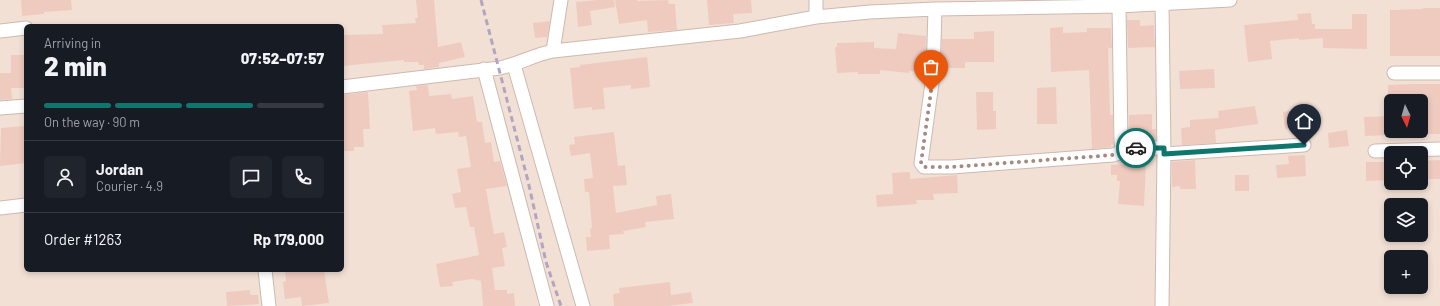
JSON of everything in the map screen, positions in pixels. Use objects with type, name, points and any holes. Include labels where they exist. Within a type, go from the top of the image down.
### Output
[{"type":"street","points":[[553,51],[561,0]]},
{"type":"street","points":[[816,0],[816,17]]},
{"type":"street","points":[[344,87],[514,65],[534,56],[553,51],[740,31],[816,17],[864,12],[935,9],[1119,6],[1230,0]]},
{"type":"street","points":[[1162,3],[1164,151],[1162,306]]},
{"type":"street","points":[[1119,6],[1121,143],[1125,148],[1164,151],[1304,145]]},
{"type":"street","points":[[935,9],[933,76],[921,163],[924,167],[952,167],[1113,155],[1119,153],[1123,146]]},
{"type":"street","points":[[0,31],[24,28]]},
{"type":"street","points":[[514,65],[583,306]]},
{"type":"street","points":[[484,70],[547,306]]},
{"type":"street","points":[[1394,73],[1440,73]]},
{"type":"street","points":[[0,108],[24,106]]},
{"type":"street","points":[[1376,151],[1440,149]]},
{"type":"street","points":[[0,208],[24,205]]},
{"type":"street","points":[[265,272],[269,306]]},
{"type":"shaded area","points":[[0,0],[1440,0],[1440,306],[0,306]]},
{"type":"building","points":[[21,0],[71,0],[72,10],[44,12],[44,14],[22,16]]},
{"type":"building","points":[[416,0],[434,0],[438,47],[461,42],[465,57],[439,63],[439,67],[424,69],[424,65],[419,65],[418,62],[404,62],[404,60],[344,66],[344,35],[383,34],[382,25],[416,23],[415,18],[418,18]]},
{"type":"building","points":[[614,0],[615,7],[590,11],[592,25],[578,27],[576,2]]},
{"type":"building","points":[[615,0],[668,0],[669,4],[675,4],[677,30],[648,32],[647,20],[619,24]]},
{"type":"building","points":[[707,0],[751,0],[752,13],[733,14],[734,23],[709,25]]},
{"type":"building","points":[[1440,8],[1440,56],[1390,56],[1390,10]]},
{"type":"building","points":[[1311,13],[1312,24],[1315,24],[1315,29],[1352,29],[1352,14],[1367,14],[1367,49],[1323,48],[1323,38],[1299,40],[1299,38],[1270,41],[1272,59],[1248,62],[1244,25],[1298,20],[1297,14]]},
{"type":"building","points":[[1127,20],[1140,20],[1140,26],[1154,25],[1155,47],[1128,48]]},
{"type":"building","points":[[550,21],[547,37],[535,38],[533,23]]},
{"type":"building","points":[[1063,27],[1063,33],[1087,32],[1087,28],[1111,28],[1112,48],[1108,48],[1110,115],[1113,115],[1113,144],[1111,147],[1092,149],[1089,70],[1051,72],[1050,28]]},
{"type":"building","points":[[994,31],[994,62],[965,62],[965,68],[941,68],[942,39],[974,39],[974,32]]},
{"type":"building","points":[[898,33],[926,36],[925,72],[909,71],[909,73],[880,70],[880,74],[858,74],[858,72],[837,73],[835,47],[837,47],[837,43],[874,42],[874,48],[896,49]]},
{"type":"building","points":[[11,55],[24,55],[24,88],[11,88],[12,99],[0,100],[0,73],[11,73]]},
{"type":"building","points":[[647,57],[650,87],[631,89],[631,85],[603,88],[605,109],[592,110],[592,107],[574,109],[570,68],[580,67],[580,65]]},
{"type":"building","points":[[1214,69],[1215,88],[1180,89],[1179,71]]},
{"type":"building","points":[[1440,84],[1440,134],[1428,134],[1428,94],[1388,94],[1388,85]]},
{"type":"building","points":[[428,85],[429,96],[451,94],[452,99],[473,96],[477,122],[482,122],[485,143],[491,142],[494,162],[500,161],[507,186],[486,189],[494,234],[504,232],[507,247],[502,248],[505,266],[492,268],[495,290],[507,290],[507,294],[514,293],[515,306],[483,306],[481,281],[472,279],[452,282],[453,286],[440,287],[436,264],[479,255],[474,227],[470,227],[466,207],[455,208],[452,194],[461,192],[457,169],[471,167],[466,136],[459,137],[458,132],[436,134],[435,128],[413,131],[409,91],[417,90],[416,86]]},
{"type":"building","points":[[1056,87],[1057,124],[1037,124],[1037,88]]},
{"type":"building","points":[[368,92],[370,129],[363,129],[364,147],[354,147],[354,151],[344,151],[344,95]]},
{"type":"building","points":[[976,92],[993,92],[993,111],[996,111],[996,129],[977,130]]},
{"type":"building","points":[[1255,106],[1258,124],[1215,130],[1216,143],[1182,145],[1181,128],[1190,127],[1190,120],[1219,118],[1218,111]]},
{"type":"building","points":[[1307,109],[1309,126],[1285,129],[1283,112]]},
{"type":"building","points":[[1152,114],[1152,129],[1156,129],[1156,140],[1129,140],[1129,115]]},
{"type":"building","points":[[1384,116],[1384,135],[1365,136],[1364,117]]},
{"type":"building","points":[[24,126],[24,163],[0,166],[1,128]]},
{"type":"building","points":[[1347,130],[1349,146],[1329,148],[1328,133]]},
{"type":"building","points":[[614,132],[618,166],[625,165],[627,185],[613,186],[616,213],[657,205],[656,196],[671,194],[674,219],[645,222],[646,227],[623,231],[624,234],[609,235],[610,249],[587,251],[586,237],[591,237],[590,229],[592,228],[589,192],[585,192],[584,179],[593,178],[590,153],[571,156],[569,145],[575,144],[574,137]]},
{"type":"building","points":[[1305,155],[1306,176],[1277,178],[1276,165],[1289,164],[1288,156]]},
{"type":"building","points":[[1195,160],[1196,189],[1180,189],[1180,186],[1172,187],[1172,162]]},
{"type":"building","points":[[1440,160],[1440,179],[1428,179],[1428,161]]},
{"type":"building","points":[[1366,162],[1384,162],[1384,180],[1366,181]]},
{"type":"building","points":[[1146,164],[1144,206],[1118,204],[1120,181],[1117,181],[1117,175],[1111,175],[1111,165]]},
{"type":"building","points":[[910,172],[910,179],[957,175],[958,193],[933,194],[934,200],[916,200],[917,204],[877,207],[876,195],[893,194],[892,173]]},
{"type":"building","points":[[1235,175],[1249,175],[1249,191],[1235,191]]},
{"type":"building","points":[[285,272],[324,272],[329,303],[302,306],[301,297],[285,299],[283,282],[286,281]]},
{"type":"building","points":[[670,282],[671,295],[691,292],[693,303],[667,306],[614,306],[613,294],[620,293],[619,288]]},
{"type":"building","points":[[250,290],[250,295],[258,295],[259,304],[227,306],[226,292]]},
{"type":"railway","points":[[481,0],[528,181],[546,262],[561,306]]},
{"type":"way so far","points":[[931,91],[921,163],[924,167],[952,167],[1113,155],[1119,153],[1123,146],[1125,148],[1136,148]]},
{"type":"route","points":[[1136,148],[1164,148],[1164,154],[1304,145]]}]
